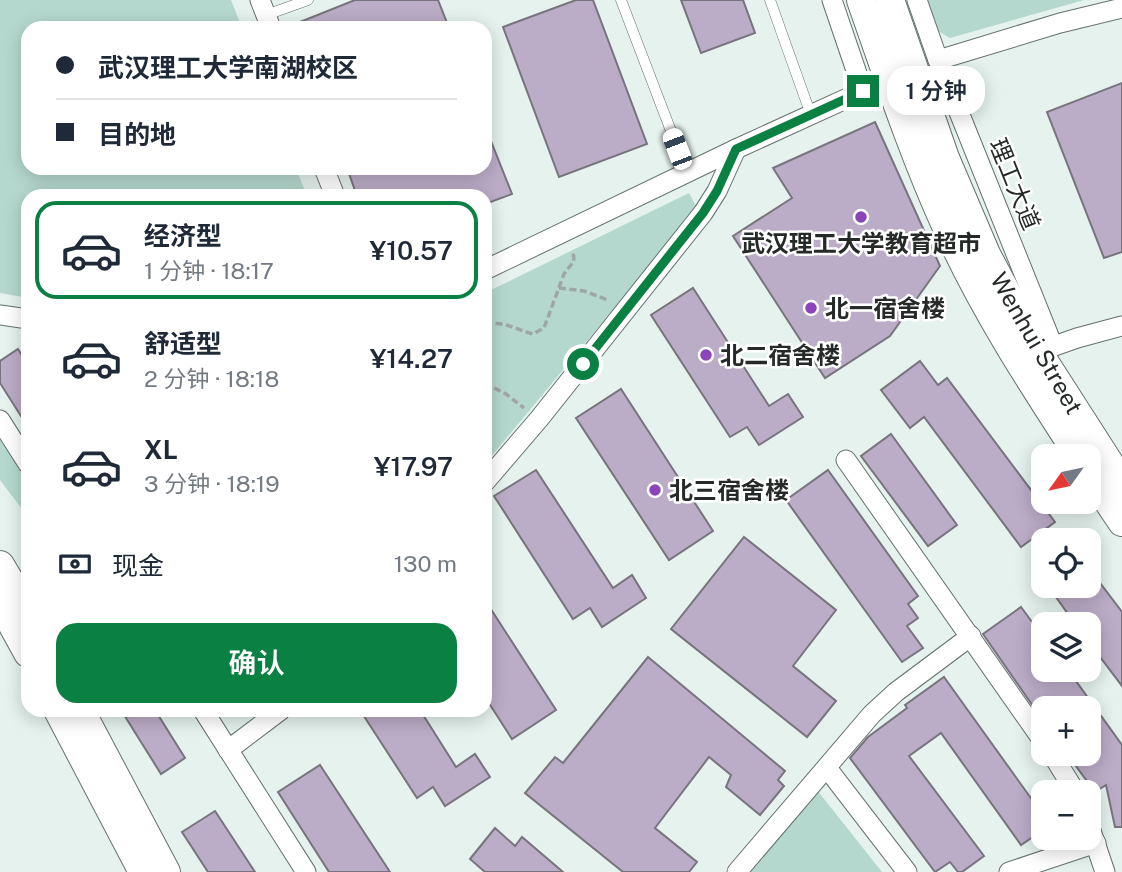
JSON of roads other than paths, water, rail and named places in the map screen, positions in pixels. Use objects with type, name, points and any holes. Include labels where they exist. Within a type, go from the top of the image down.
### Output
[{"type":"main road","name":"Wenhui Street","points":[[862,0],[896,99],[947,229],[995,323],[1072,444]]},
{"type":"main road","name":"Wenhui Street","points":[[890,0],[945,158],[971,222],[1122,483]]},
{"type":"main road","points":[[1101,490],[1122,522]]},
{"type":"main road","points":[[0,565],[21,600]]},
{"type":"main road","points":[[0,602],[21,640]]},
{"type":"main road","points":[[62,717],[143,872]]},
{"type":"main road","points":[[84,717],[166,872]]},
{"type":"street","points":[[492,267],[863,91],[832,0]]},
{"type":"street","name":"理工大道","points":[[917,0],[1045,349]]},
{"type":"street","points":[[938,60],[1060,23],[1122,8]]},
{"type":"street","points":[[492,474],[703,213],[717,191],[736,149]]},
{"type":"street","points":[[0,315],[21,318]]},
{"type":"street","points":[[1045,349],[1122,326]]},
{"type":"street","points":[[0,420],[21,453]]},
{"type":"street","points":[[846,460],[1031,724]]},
{"type":"street","points":[[737,872],[862,725],[889,698],[971,636]]},
{"type":"street","points":[[207,717],[306,872]]},
{"type":"street","points":[[228,750],[272,717]]},
{"type":"street","points":[[827,768],[907,872]]},
{"type":"street","points":[[1009,872],[1075,850]]},
{"type":"street","points":[[1098,850],[1105,872]]},
{"type":"lane","points":[[266,14],[309,0]]},
{"type":"lane","points":[[621,0],[687,173]]},
{"type":"lane","points":[[771,0],[811,115]]},
{"type":"place","name":"武汉理工大学教育超市","points":[[861,217]]},
{"type":"place","name":"北一宿舍楼","points":[[811,308]]},
{"type":"place","name":"北二宿舍楼","points":[[706,355]]},
{"type":"place","name":"北三宿舍楼","points":[[655,490]]}]
